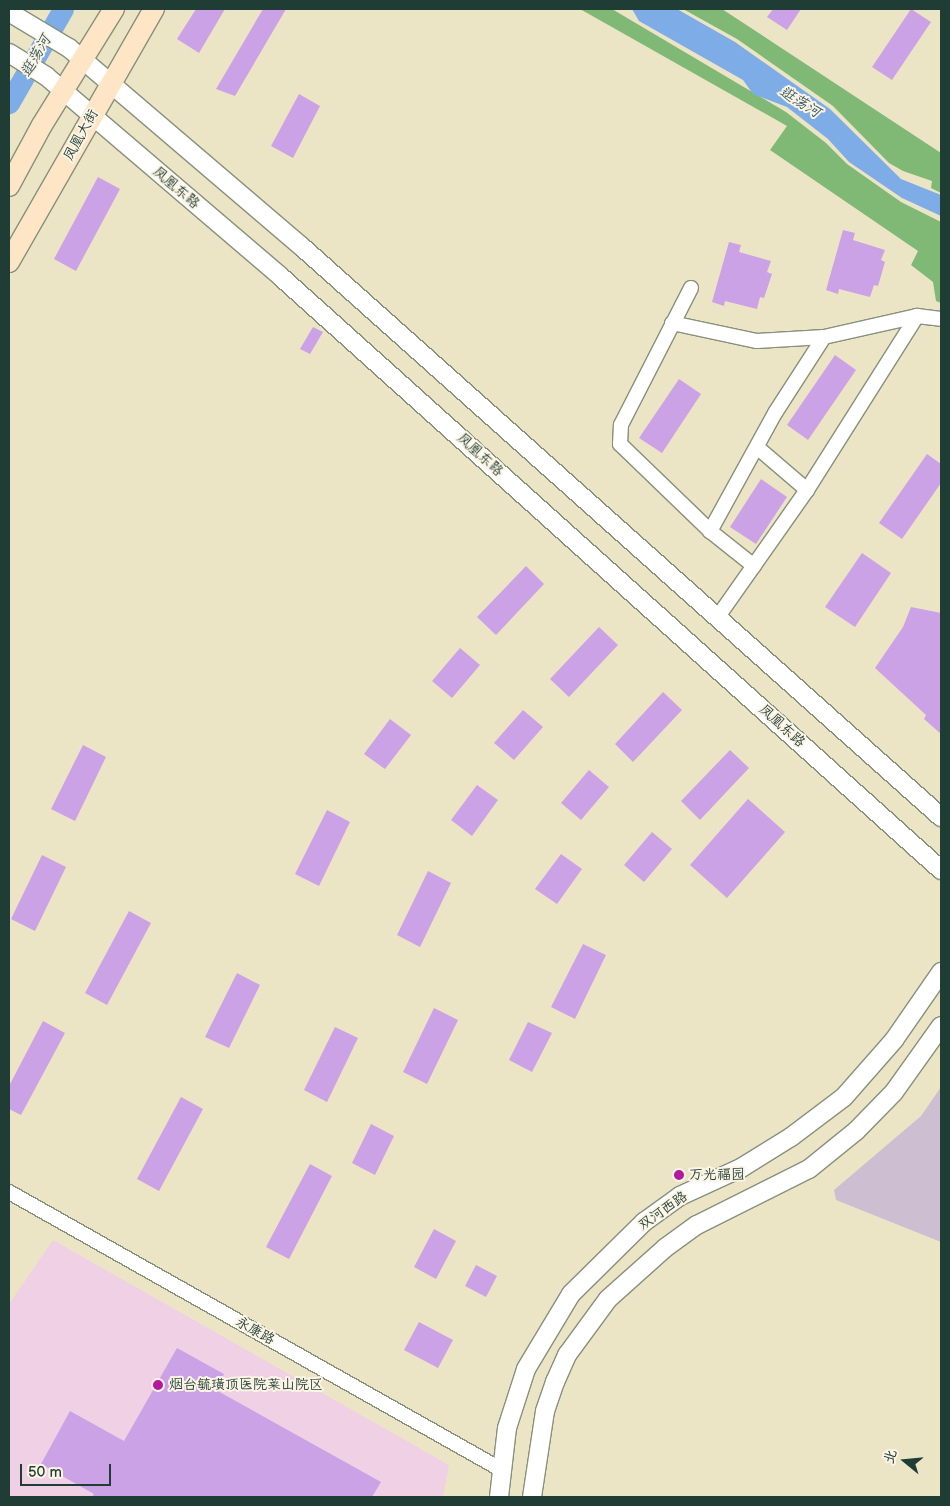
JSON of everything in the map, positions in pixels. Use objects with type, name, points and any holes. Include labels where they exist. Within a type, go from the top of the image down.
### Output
[{"type":"main road","points":[[9,186],[63,91],[114,9]]},
{"type":"main road","name":"凤凰大街","points":[[9,262],[109,84],[154,9]]},
{"type":"street","points":[[9,12],[82,60],[300,246],[941,817]]},
{"type":"street","name":"凤凰东路","points":[[9,53],[46,76],[280,276],[941,870]]},
{"type":"street","points":[[691,288],[621,425],[620,444],[710,531],[754,566]]},
{"type":"street","points":[[717,618],[807,490],[917,316]]},
{"type":"street","points":[[672,323],[756,342],[824,337],[917,316],[941,319]]},
{"type":"street","points":[[710,531],[758,448],[775,413],[824,337]]},
{"type":"street","points":[[758,448],[807,490]]},
{"type":"street","name":"双河西路","points":[[499,1497],[507,1428],[526,1369],[552,1321],[571,1294],[644,1222],[680,1196],[741,1168],[791,1138],[844,1097],[894,1040],[941,972]]},
{"type":"street","points":[[532,1497],[545,1410],[555,1382],[567,1355],[608,1299],[665,1248],[697,1225],[809,1168],[856,1131],[894,1092],[941,1026]]},
{"type":"street","name":"永康路","points":[[9,1192],[502,1470]]},
{"type":"shaded area","points":[[941,1087],[941,1242],[836,1200],[834,1190],[921,1116]]},
{"type":"shaded area","name":"烟台毓璜顶医院莱山院区","points":[[53,1240],[449,1465],[443,1497],[9,1497],[9,1304]]},
{"type":"green space","points":[[580,9],[612,9],[786,112],[826,143],[847,164],[901,202],[941,222],[941,303],[936,301],[933,282],[911,265],[918,251],[770,150],[787,126]]},
{"type":"green space","points":[[683,9],[722,9],[941,153],[941,193],[931,188],[932,181],[903,171],[889,163],[833,106],[737,39]]},
{"type":"water","points":[[632,9],[677,9],[735,42],[830,109],[901,179],[941,195],[941,216],[902,198],[849,162],[828,139],[787,107],[753,94],[743,80],[639,21]]},
{"type":"building","points":[[196,9],[225,9],[199,53],[177,39]]},
{"type":"building","points":[[263,9],[286,9],[235,96],[216,89]]},
{"type":"building","points":[[773,9],[801,9],[787,30],[767,17]]},
{"type":"building","points":[[911,9],[931,22],[892,80],[872,67]]},
{"type":"building","points":[[299,94],[320,106],[293,158],[271,146]]},
{"type":"building","points":[[98,177],[120,189],[76,271],[54,259]]},
{"type":"building","points":[[843,230],[855,233],[853,240],[885,250],[881,260],[885,262],[878,286],[874,285],[870,297],[839,289],[838,294],[826,290]]},
{"type":"building","points":[[729,242],[741,245],[739,252],[771,261],[767,272],[772,274],[764,298],[760,297],[757,309],[725,301],[724,306],[712,302]]},
{"type":"building","points":[[313,327],[323,332],[310,354],[300,349]]},
{"type":"building","points":[[835,355],[856,370],[808,440],[787,425]]},
{"type":"building","points":[[679,379],[701,394],[662,453],[639,438]]},
{"type":"building","points":[[927,454],[941,464],[941,483],[902,539],[879,523]]},
{"type":"building","points":[[761,479],[787,497],[756,544],[730,527]]},
{"type":"building","points":[[862,553],[891,573],[855,627],[825,607]]},
{"type":"building","points":[[526,566],[544,584],[496,635],[477,617]]},
{"type":"building","points":[[911,607],[941,613],[941,734],[924,719],[926,715],[875,668],[903,627]]},
{"type":"building","points":[[599,627],[618,645],[569,697],[550,679]]},
{"type":"building","points":[[460,648],[480,665],[452,698],[432,681]]},
{"type":"building","points":[[663,692],[682,710],[633,762],[615,744]]},
{"type":"building","points":[[523,710],[543,727],[514,760],[494,743]]},
{"type":"building","points":[[390,719],[411,735],[385,769],[364,754]]},
{"type":"building","points":[[83,745],[106,757],[75,821],[51,809]]},
{"type":"building","points":[[730,750],[749,768],[700,820],[681,801]]},
{"type":"building","points":[[589,770],[609,787],[581,820],[561,803]]},
{"type":"building","points":[[477,785],[498,800],[472,836],[451,820]]},
{"type":"building","points":[[748,799],[785,832],[727,898],[690,865]]},
{"type":"building","points":[[327,810],[350,822],[319,886],[295,874]]},
{"type":"building","points":[[652,832],[672,849],[644,882],[624,865]]},
{"type":"building","points":[[561,854],[582,869],[557,904],[535,889]]},
{"type":"building","points":[[42,855],[66,867],[35,931],[11,919]]},
{"type":"building","points":[[428,871],[451,883],[420,947],[397,935]]},
{"type":"building","points":[[129,911],[151,923],[107,1005],[85,993]]},
{"type":"building","points":[[583,944],[606,955],[575,1019],[551,1007]]},
{"type":"building","points":[[237,973],[260,985],[229,1048],[205,1037]]},
{"type":"building","points":[[434,1008],[458,1020],[427,1084],[403,1072]]},
{"type":"building","points":[[43,1021],[65,1033],[21,1115],[9,1109],[9,1086]]},
{"type":"building","points":[[528,1022],[552,1033],[532,1072],[509,1060]]},
{"type":"building","points":[[335,1027],[358,1038],[327,1102],[304,1090]]},
{"type":"building","points":[[181,1097],[203,1109],[159,1191],[137,1179]]},
{"type":"building","points":[[371,1124],[394,1136],[375,1175],[352,1163]]},
{"type":"building","points":[[310,1164],[332,1176],[289,1259],[266,1247]]},
{"type":"building","points":[[434,1229],[456,1241],[436,1279],[414,1267]]},
{"type":"building","points":[[476,1265],[497,1276],[486,1297],[465,1286]]},
{"type":"building","points":[[419,1322],[453,1340],[438,1368],[404,1350]]},
{"type":"building","points":[[177,1348],[224,1374],[216,1390],[381,1482],[372,1497],[92,1497],[94,1494],[41,1464],[70,1411],[124,1441]]},
{"type":"waterway","name":"逛荡河","points":[[9,103],[63,9]]},
{"type":"place","name":"万光福园","points":[[679,1175]]},
{"type":"place","name":"烟台毓璜顶医院莱山院区","points":[[158,1385]]}]
